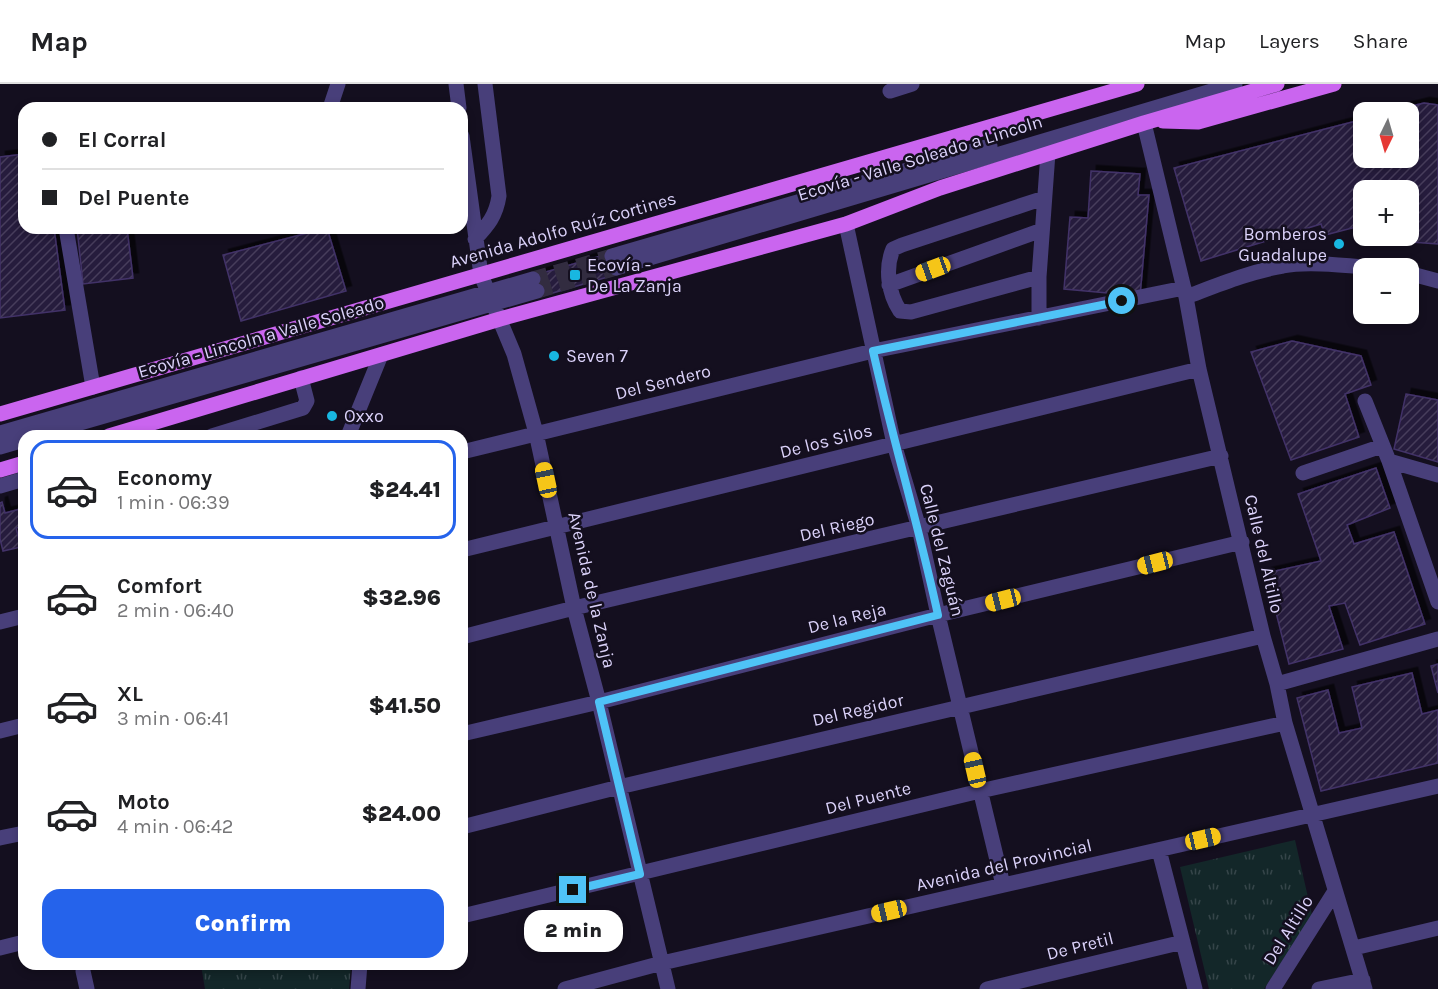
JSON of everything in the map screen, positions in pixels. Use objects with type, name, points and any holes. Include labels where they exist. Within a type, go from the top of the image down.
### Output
[{"type":"main road","name":"Avenida Adolfo Ruíz Cortines","points":[[0,414],[1137,84]]},
{"type":"main road","points":[[153,430],[301,378],[500,319],[846,224],[940,188],[1149,121],[1277,84]]},
{"type":"main road","points":[[1149,121],[1198,122],[1334,84]]},
{"type":"main road","points":[[0,470],[18,465]]},
{"type":"street","points":[[332,102],[338,84]]},
{"type":"street","points":[[456,84],[458,102]]},
{"type":"street","points":[[475,239],[491,222],[497,210],[499,196],[485,84]]},
{"type":"street","points":[[890,91],[912,84]]},
{"type":"street","name":"Ecovía - Valle Soleado a Lincoln","points":[[1206,84],[614,262],[1235,84]]},
{"type":"street","name":"Calle del Altillo","points":[[1149,121],[1199,369],[1263,636],[1277,684],[1285,723],[1364,985]]},
{"type":"street","points":[[1039,318],[1039,277],[1048,153]]},
{"type":"street","name":"Avenida de la Zanja","points":[[468,184],[481,275],[514,354],[536,433],[574,608],[668,989]]},
{"type":"street","points":[[1039,277],[911,312],[900,311],[894,302],[889,285],[888,261],[893,249],[1044,198]]},
{"type":"street","name":"Calle del Zaguán","points":[[846,224],[894,444],[919,528],[1003,885]]},
{"type":"street","points":[[889,285],[1042,230]]},
{"type":"street","points":[[67,234],[93,387]]},
{"type":"street","name":"Del Sendero","points":[[468,450],[873,351],[1185,292],[1286,265],[1353,267]]},
{"type":"street","points":[[1419,276],[1438,281]]},
{"type":"street","points":[[55,430],[535,285]]},
{"type":"street","name":"Ecovía - Lincoln a Valle Soleado","points":[[0,433],[491,297]]},
{"type":"street","points":[[350,430],[381,355]]},
{"type":"street","name":"De los Silos","points":[[468,549],[1199,369]]},
{"type":"street","points":[[232,430],[303,408],[308,401],[301,378]]},
{"type":"street","points":[[1365,400],[1389,461],[1438,602]]},
{"type":"street","points":[[0,447],[18,442]]},
{"type":"street","points":[[1303,473],[1382,446]]},
{"type":"street","name":"Del Riego","points":[[468,635],[574,608],[1221,456]]},
{"type":"street","points":[[1389,461],[1438,475]]},
{"type":"street","points":[[0,486],[18,481]]},
{"type":"street","name":"De la Reja","points":[[468,733],[599,702],[938,615],[1242,542]]},
{"type":"street","points":[[0,622],[18,618]]},
{"type":"street","name":"Del Regidor","points":[[468,825],[619,787],[1263,636]]},
{"type":"street","points":[[1277,684],[1438,639]]},
{"type":"street","name":"Del Puente","points":[[468,915],[980,791],[1285,723]]},
{"type":"street","points":[[0,731],[18,726]]},
{"type":"street","name":"Avenida del Provincial","points":[[565,989],[662,963],[1438,786]]},
{"type":"street","points":[[0,838],[18,834]]},
{"type":"street","points":[[1159,850],[1195,989]]},
{"type":"street","name":"Del Altillo","points":[[1273,989],[1335,891]]},
{"type":"street","points":[[1354,948],[1438,928]]},
{"type":"street","name":"De Pretil","points":[[987,989],[1183,942]]},
{"type":"street","points":[[0,948],[18,944]]},
{"type":"street","points":[[358,989],[360,970]]},
{"type":"street","points":[[83,971],[87,989]]},
{"type":"street","points":[[1319,989],[1364,985]]},
{"type":"green space","points":[[1295,840],[1312,915],[1264,989],[1209,989],[1180,867]]},
{"type":"green space","points":[[202,970],[351,970],[349,989],[205,989]]},
{"type":"building","points":[[1419,104],[1438,105],[1438,244],[1419,243],[1419,180],[1353,180],[1353,228],[1325,235],[1321,224],[1201,261],[1174,168],[1353,122],[1353,168],[1419,168]]},
{"type":"building","points":[[18,155],[18,234],[55,234],[65,310],[0,318],[0,157]]},
{"type":"building","points":[[1091,171],[1140,174],[1138,195],[1149,195],[1140,296],[1064,289],[1070,217],[1088,218]]},
{"type":"building","points":[[78,234],[128,234],[133,278],[83,284]]},
{"type":"building","points":[[304,234],[329,234],[346,291],[241,321],[223,255]]},
{"type":"building","name":"Ecovía - De La Zanja","points":[[611,253],[618,274],[539,297],[532,276]]},
{"type":"building","points":[[1292,341],[1361,356],[1371,385],[1345,394],[1359,437],[1291,460],[1251,352]]},
{"type":"building","points":[[1406,394],[1438,400],[1438,462],[1394,449]]},
{"type":"building","points":[[1376,468],[1390,508],[1347,525],[1354,544],[1394,532],[1425,624],[1360,645],[1345,603],[1329,606],[1343,649],[1289,664],[1266,573],[1321,561],[1298,494]]},
{"type":"building","points":[[2,502],[5,513],[18,510],[18,528],[16,528],[18,548],[3,551],[0,539],[0,503]]},
{"type":"building","points":[[1438,664],[1438,693],[1431,666]]},
{"type":"building","points":[[1412,673],[1422,714],[1438,710],[1438,763],[1321,791],[1297,698],[1328,690],[1339,733],[1362,728],[1352,687]]},
{"type":"tunnel","points":[[533,279],[612,256]]},
{"type":"tunnel","points":[[537,291],[616,268]]},
{"type":"place","name":"Bomberos Guadalupe","points":[[1339,244]]},
{"type":"place","name":"Ecovía - De La Zanja","points":[[575,275]]},
{"type":"place","name":"Seven 7","points":[[554,356]]},
{"type":"place","name":"Oxxo","points":[[332,416]]},
{"type":"route","points":[[573,890],[640,874],[599,702],[938,615],[919,528],[894,444],[873,351],[1122,301]]}]
